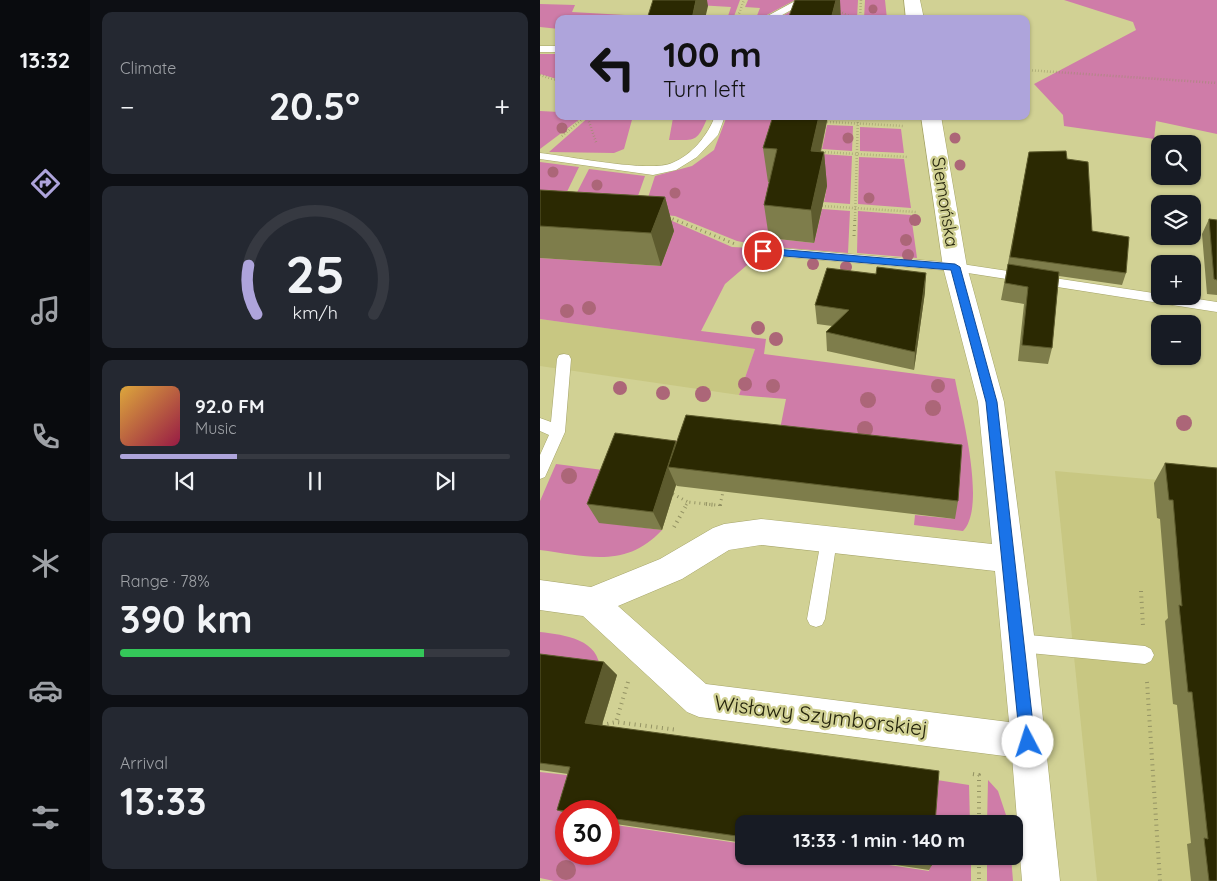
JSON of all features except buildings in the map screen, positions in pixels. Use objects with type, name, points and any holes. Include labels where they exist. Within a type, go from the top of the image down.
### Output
[{"type":"street","points":[[912,0],[914,15]]},
{"type":"street","name":"Siemońska","points":[[932,120],[955,267],[991,402],[1019,643],[1041,881]]},
{"type":"street","points":[[540,595],[591,602],[671,569],[724,537],[761,532],[975,557],[1009,558]]},
{"type":"street","name":"Wisławy Szymborskiej","points":[[591,602],[699,700],[1028,742]]},
{"type":"lane","points":[[776,15],[804,0]]},
{"type":"lane","points":[[540,49],[555,49]]},
{"type":"lane","points":[[540,156],[653,171],[676,166],[693,155],[714,133],[719,120]]},
{"type":"lane","points":[[758,247],[763,251],[955,267],[1217,307]]},
{"type":"lane","points":[[540,472],[558,432],[560,387],[564,359]]},
{"type":"lane","points":[[540,424],[558,432]]},
{"type":"lane","points":[[816,619],[829,540]]},
{"type":"lane","points":[[1019,643],[1145,655]]},
{"type":"path","points":[[738,15],[744,0]]},
{"type":"path","points":[[860,15],[861,0]]},
{"type":"path","points":[[834,8],[847,15]]},
{"type":"path","points":[[1030,70],[1217,83]]},
{"type":"path","points":[[540,75],[555,80]]},
{"type":"path","points":[[853,242],[858,120]]},
{"type":"path","points":[[827,122],[905,126]]},
{"type":"path","points":[[821,152],[909,156]]},
{"type":"path","points":[[822,206],[916,212]]},
{"type":"path","points":[[664,217],[673,218],[734,244]]},
{"type":"path","points":[[720,506],[723,492]]},
{"type":"path","points":[[673,494],[688,502],[729,507]]},
{"type":"path","points":[[668,534],[688,502]]},
{"type":"path","points":[[1141,591],[1160,881]]},
{"type":"path","points":[[602,725],[616,722]]},
{"type":"path","points":[[656,734],[658,727]]},
{"type":"path","points":[[979,775],[979,815]]},
{"type":"path","points":[[979,865],[979,881]]},
{"type":"shaded area","points":[[699,0],[740,0],[734,15],[728,15],[731,7],[697,5]]},
{"type":"shaded area","points":[[748,0],[795,0],[767,15],[757,15],[760,8],[745,7]]},
{"type":"shaded area","points":[[811,0],[858,0],[857,15],[784,15]]},
{"type":"shaded area","points":[[865,0],[885,0],[887,15],[864,15]]},
{"type":"shaded area","points":[[1064,0],[1217,0],[1217,134],[1156,121],[1154,135],[1151,135],[1151,139],[1064,126],[1063,115],[1034,84],[1136,30],[1133,22]]},
{"type":"shaded area","points":[[540,4],[575,5],[572,12],[625,15],[555,15],[555,29],[540,27]]},
{"type":"shaded area","points":[[540,54],[555,54],[555,78],[540,74]]},
{"type":"shaded area","points":[[540,111],[555,112],[555,120],[579,120],[540,149]]},
{"type":"shaded area","points":[[585,120],[632,120],[624,149],[614,153],[549,152]]},
{"type":"shaded area","points":[[673,120],[706,120],[701,131],[694,138],[690,140],[669,140]]},
{"type":"shaded area","points":[[725,120],[785,120],[768,182],[781,183],[769,238],[814,243],[822,209],[850,211],[848,253],[763,246],[737,241],[675,216],[643,213],[655,176],[692,166],[714,150]]},
{"type":"shaded area","points":[[827,125],[853,126],[852,151],[822,149]]},
{"type":"shaded area","points":[[860,127],[901,129],[904,153],[860,151]]},
{"type":"shaded area","points":[[820,154],[852,156],[850,204],[824,202],[827,185],[814,184]]},
{"type":"shaded area","points":[[859,157],[904,159],[911,208],[858,204]]},
{"type":"shaded area","points":[[540,162],[579,167],[563,200],[540,198]]},
{"type":"shaded area","points":[[589,169],[645,176],[632,213],[569,208]]},
{"type":"shaded area","points":[[858,211],[911,215],[917,258],[857,253]]},
{"type":"shaded area","points":[[670,220],[732,247],[753,248],[760,254],[725,284],[701,331],[766,339],[764,354],[955,379],[973,481],[973,502],[970,519],[963,531],[914,525],[915,515],[955,519],[685,460],[625,454],[599,522],[662,530],[648,542],[620,555],[590,557],[540,550],[540,501],[556,464],[603,470],[617,435],[678,441],[780,429],[786,399],[739,395],[755,349],[540,319],[540,258],[661,266],[674,231],[637,228]]},
{"type":"shaded area","points":[[540,319],[755,349],[739,395],[540,366]]},
{"type":"shaded area","points":[[1055,471],[1217,485],[1217,881],[1097,881]]},
{"type":"shaded area","points":[[540,632],[570,637],[588,645],[598,660],[600,671],[540,680]]},
{"type":"shaded area","points":[[540,772],[584,777],[572,800],[555,800],[555,865],[620,865],[620,826],[735,843],[735,865],[889,865],[929,871],[930,865],[971,865],[971,881],[554,881],[540,878]]},
{"type":"shaded area","points":[[937,780],[969,785],[970,815],[935,815]]},
{"type":"shaded area","points":[[988,780],[998,791],[1006,815],[987,815]]},
{"type":"shaded area","points":[[987,865],[1012,865],[1013,881],[987,881]]},
{"type":"route","points":[[763,251],[955,267],[991,402],[1019,643],[1028,742]]}]
